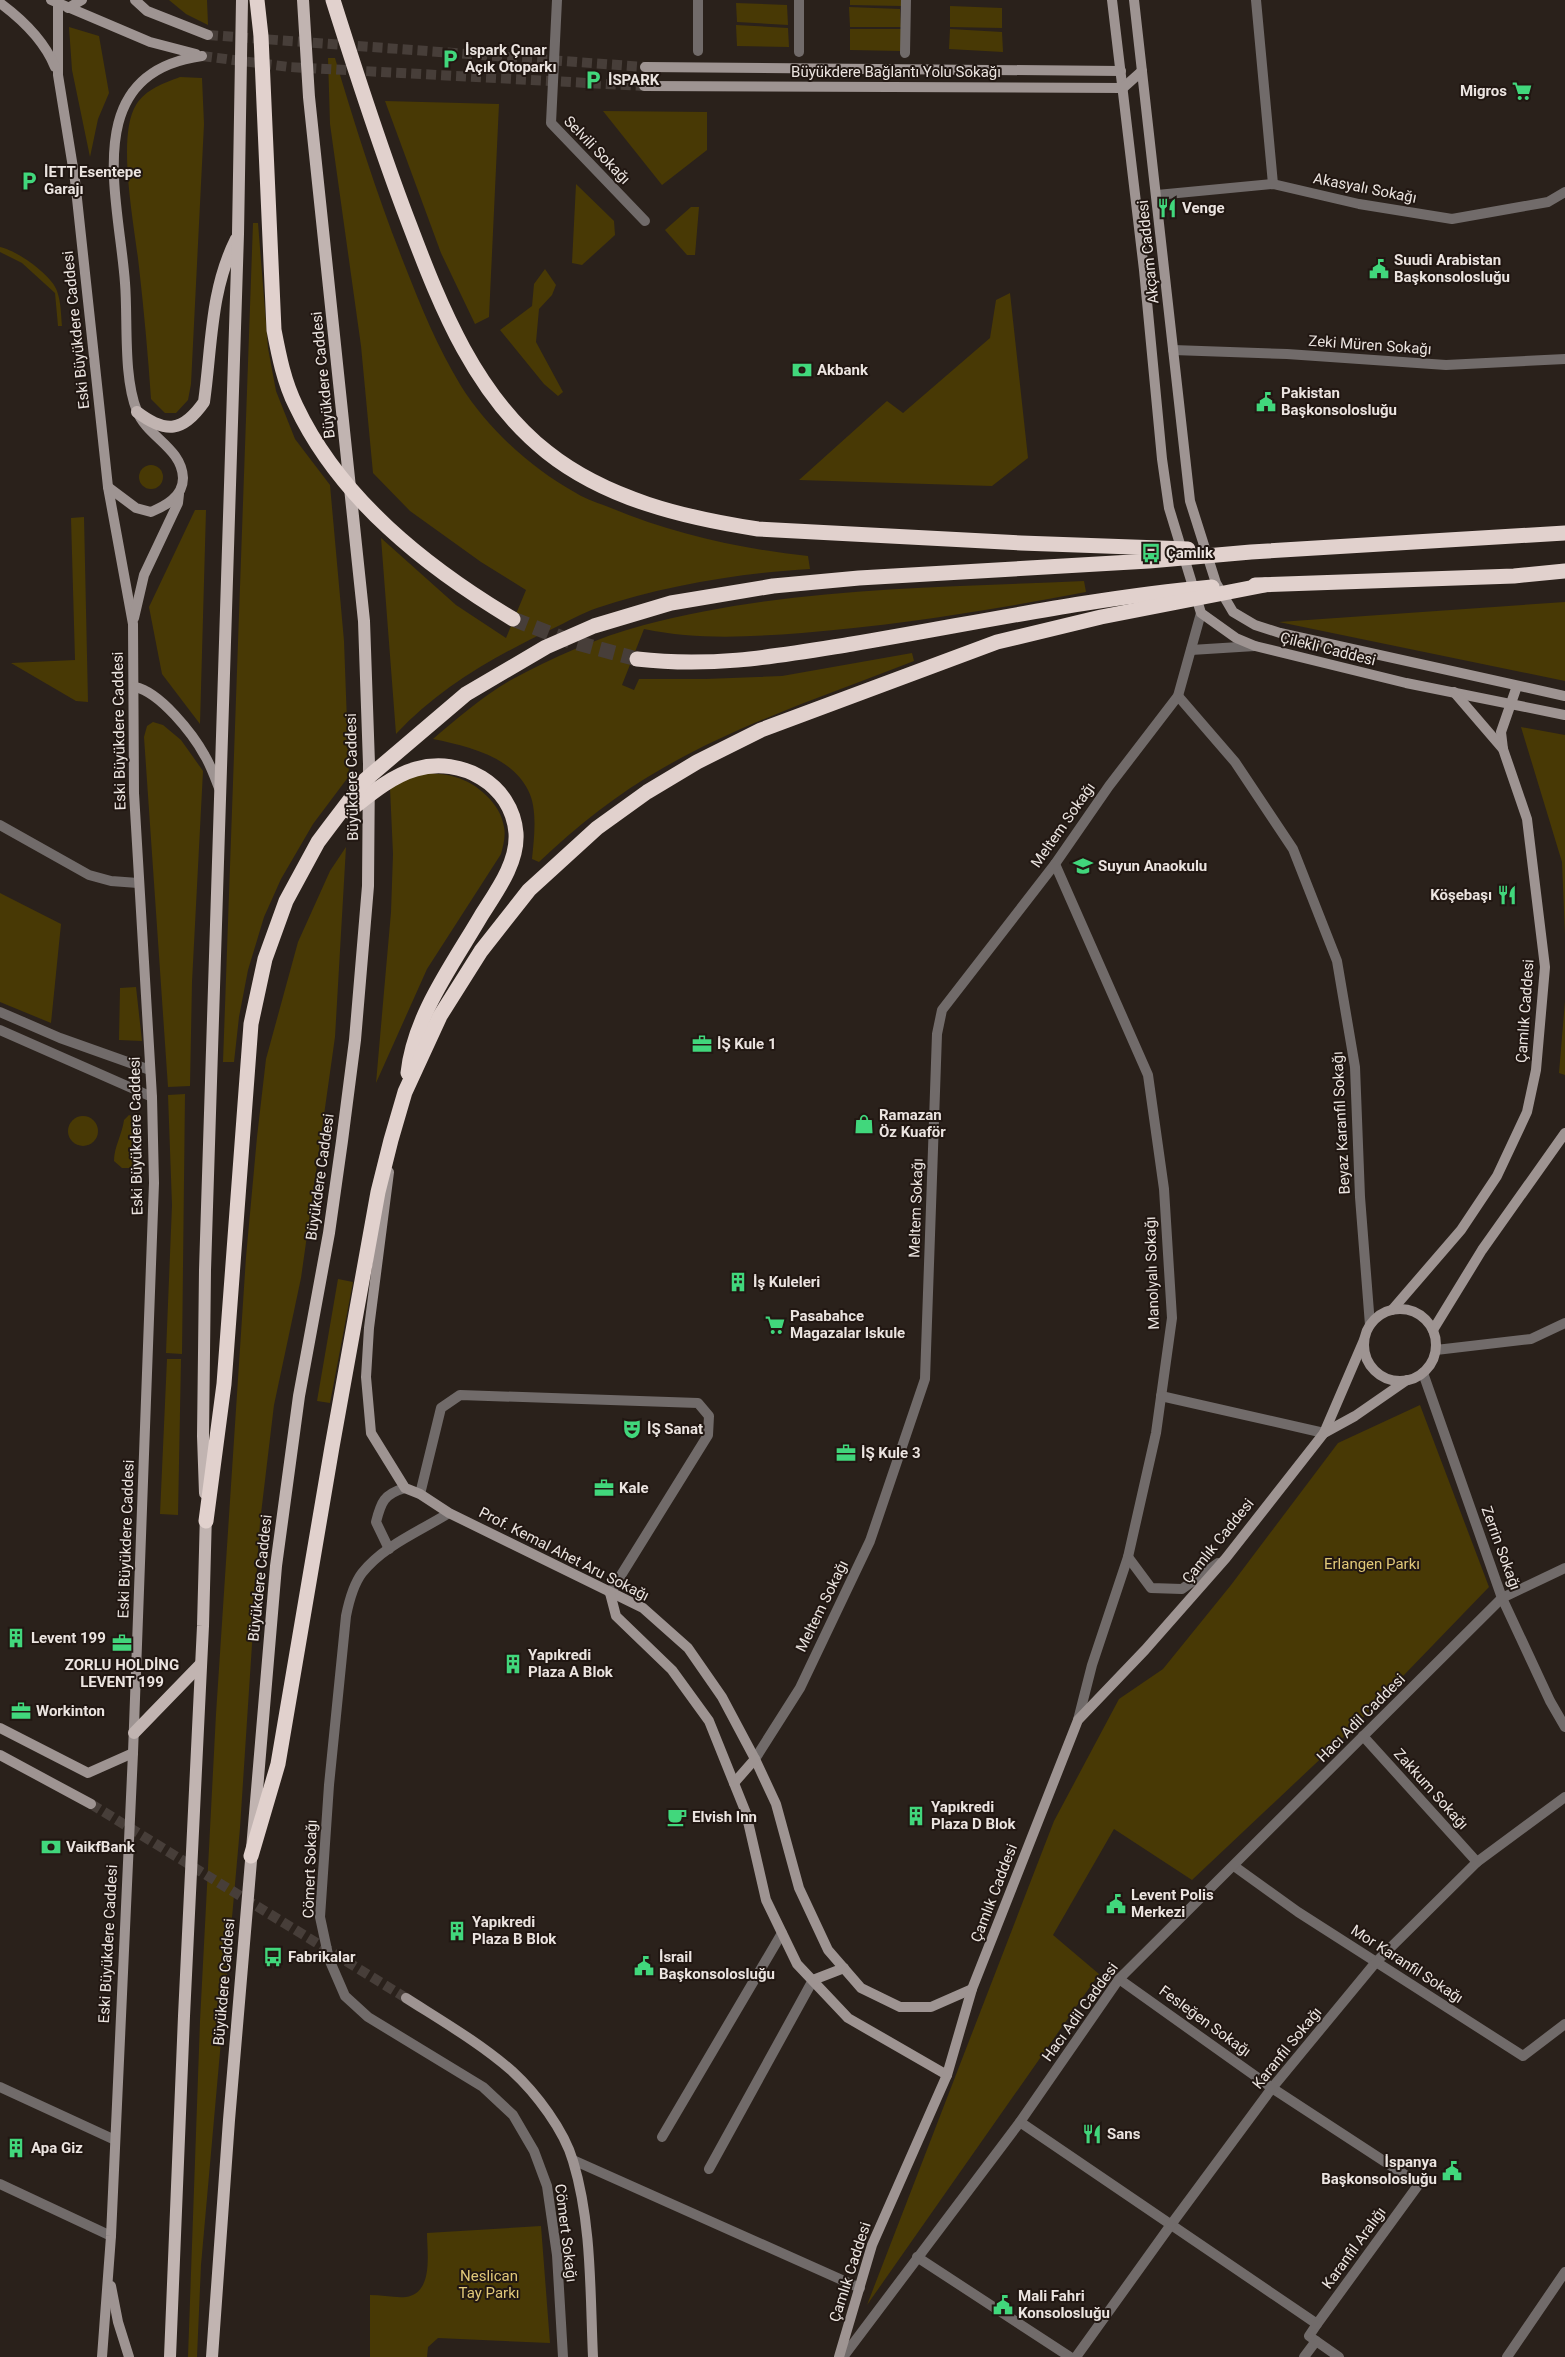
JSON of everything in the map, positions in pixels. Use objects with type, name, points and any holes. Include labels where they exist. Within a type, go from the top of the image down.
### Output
[{"type":"highway","points":[[257,0],[261,36],[274,330],[280,361],[295,405],[327,462],[364,504],[444,574],[512,619]]},
{"type":"highway","points":[[333,0],[368,113],[429,276],[448,318],[476,371],[496,400],[547,452],[570,468],[601,485],[636,500],[718,523],[758,528],[1150,554]]},
{"type":"highway","points":[[206,1521],[224,1384],[251,1024],[256,995],[276,925],[286,901],[318,842],[366,780],[466,694],[539,651],[594,626],[671,603],[773,586],[1150,554],[1251,552],[1565,533]]},
{"type":"highway","points":[[637,659],[685,663],[760,660],[1160,592],[1230,586],[1514,576],[1565,571]]},
{"type":"highway","points":[[251,1856],[278,1764],[378,1192],[391,1140],[405,1092],[440,1016],[481,951],[529,890],[597,828],[647,792],[697,762],[761,730],[997,642],[1101,617],[1264,586]]},
{"type":"highway","points":[[330,826],[375,791],[396,779],[416,769],[444,765],[466,769],[486,780],[503,796],[512,814],[516,834],[506,875],[441,983],[419,1030],[409,1056],[405,1092]]},
{"type":"main road","points":[[170,2357],[206,1521],[203,1436],[205,1270],[238,234],[242,0]]},
{"type":"main road","name":"Büyükdere Caddesi","points":[[212,2357],[251,1856],[276,1566],[299,1396],[329,1233],[342,1141],[356,1031],[368,886],[369,764],[364,621],[309,97],[303,0]]},
{"type":"main road","points":[[137,412],[151,423],[164,427],[176,427],[194,416],[204,402],[216,298],[224,262],[238,234]]},
{"type":"main road","points":[[134,1733],[200,1665]]},
{"type":"street","points":[[51,0],[150,42],[202,56],[180,59],[146,78],[123,105],[114,139],[114,193],[125,283],[128,362],[137,412],[150,431],[169,448],[177,460],[183,478],[178,503],[144,575],[133,624]]},
{"type":"street","name":"Eski Büyükdere Caddesi","points":[[58,0],[58,75],[75,180],[108,487],[133,624],[135,687],[134,793],[152,1097],[154,1193],[134,1733],[109,2275]]},
{"type":"street","points":[[68,8],[82,0]]},
{"type":"street","points":[[135,0],[148,11],[208,35]]},
{"type":"street","name":"Selvili Sokağı","points":[[557,0],[551,123],[645,221]]},
{"type":"street","points":[[698,0],[698,51]]},
{"type":"street","points":[[799,0],[800,52]]},
{"type":"street","points":[[905,53],[906,0]]},
{"type":"street","points":[[645,67],[1120,71],[1112,0]]},
{"type":"street","name":"Akçam Caddesi","points":[[1134,0],[1190,502]]},
{"type":"street","points":[[1256,0],[1272,184]]},
{"type":"street","points":[[0,3],[35,34],[49,52],[58,75]]},
{"type":"street","name":"Akçam Caddesi","points":[[1120,71],[1144,270],[1162,459],[1169,508],[1201,614]]},
{"type":"street","points":[[1123,88],[1142,71]]},
{"type":"street","name":"Büyükdere Bağlantı Yolu Sokağı","points":[[644,86],[1123,88]]},
{"type":"street","name":"Akasyalı Sokağı","points":[[1157,195],[1272,184],[1360,204],[1452,219],[1548,202],[1565,192]]},
{"type":"street","name":"Zeki Müren Sokağı","points":[[1173,350],[1288,354],[1446,365],[1565,359]]},
{"type":"street","points":[[108,487],[136,508],[151,512],[169,504],[179,492]]},
{"type":"street","name":"Çilekli Caddesi","points":[[1190,502],[1216,583],[1233,612],[1255,625],[1565,696]]},
{"type":"street","name":"Çilekli Caddesi","points":[[1201,614],[1236,638],[1255,646],[1454,692],[1565,715]]},
{"type":"street","name":"Meltem Sokağı","points":[[755,1759],[800,1688],[870,1541],[925,1378],[937,1034],[942,1010],[1055,864],[1109,786],[1178,696],[1201,614]]},
{"type":"street","points":[[1191,650],[1255,646]]},
{"type":"street","points":[[1503,750],[1502,732],[1517,686]]},
{"type":"street","points":[[135,687],[145,689],[153,695],[186,728],[205,756],[220,789]]},
{"type":"street","name":"Çamlık Caddesi","points":[[1392,1310],[1461,1230],[1497,1176],[1526,1112],[1536,1070],[1545,967],[1527,819],[1503,750],[1454,692]]},
{"type":"street","name":"Beyaz Karanfil Sokağı","points":[[1178,696],[1235,762],[1293,849],[1337,961],[1355,1067],[1360,1197],[1370,1325]]},
{"type":"street","points":[[0,825],[89,875],[111,881],[138,883]]},
{"type":"street","name":"Manolyalı Sokağı","points":[[1055,864],[1148,1075],[1164,1189],[1172,1318],[1156,1433],[1128,1558],[1092,1665],[1078,1720]]},
{"type":"street","points":[[0,1012],[60,1038],[150,1070]]},
{"type":"street","points":[[0,1030],[152,1097]]},
{"type":"street","points":[[1433,1330],[1482,1250],[1565,1132]]},
{"type":"street","points":[[389,1549],[376,1522],[380,1505],[391,1492],[405,1488],[371,1433],[366,1377],[371,1311],[388,1181],[391,1140]]},
{"type":"street","points":[[1161,1396],[1324,1433],[1370,1325],[1384,1313],[1392,1310],[1411,1311],[1427,1320],[1436,1340],[1436,1350],[1429,1367],[1423,1373],[1407,1380],[1389,1378],[1374,1369],[1366,1354],[1365,1337]]},
{"type":"street","points":[[1436,1350],[1531,1339],[1565,1323]]},
{"type":"street","name":"Zerrin Sokağı","points":[[1423,1373],[1502,1598],[1550,1701],[1565,1727]]},
{"type":"street","name":"Çamlık Caddesi","points":[[841,2357],[872,2245],[947,2075],[972,1989],[1078,1720],[1145,1650],[1226,1558],[1324,1433],[1355,1416],[1407,1380]]},
{"type":"street","points":[[420,1494],[441,1408],[460,1396],[698,1403],[708,1416],[708,1435],[610,1592],[616,1616],[672,1670],[709,1721],[746,1813],[766,1900],[797,1964],[848,2018],[947,2075]]},
{"type":"street","name":"Prof. Kemal Ahet Aru Sokağı","points":[[405,1488],[420,1494],[449,1513],[642,1608],[688,1648],[722,1697],[755,1759],[776,1804],[799,1888],[828,1950],[861,1988],[900,2007],[930,2007],[972,1989]]},
{"type":"street","name":"Cömert Sokağı","points":[[449,1513],[377,1557],[362,1574],[351,1594],[346,1616],[329,1785],[320,1917],[329,1959],[345,1996],[368,2017],[484,2087],[513,2116],[534,2151],[546,2186],[556,2255],[563,2357]]},
{"type":"street","points":[[1128,1558],[1150,1588],[1182,1589],[1226,1558]]},
{"type":"street","name":"Hacı Adil Caddesi","points":[[841,2357],[1020,2122],[1119,1979],[1502,1598],[1565,1568]]},
{"type":"street","points":[[0,1728],[88,1772],[133,1753]]},
{"type":"street","name":"Zakkum Sokağı","points":[[1363,1736],[1477,1862]]},
{"type":"street","points":[[0,1755],[91,1804]]},
{"type":"street","points":[[734,1783],[755,1759]]},
{"type":"street","name":"Karanfil Sokağı","points":[[1076,2357],[1272,2088],[1376,1962],[1477,1862],[1565,1797]]},
{"type":"street","name":"Mor Karanfil Sokağı","points":[[1234,1866],[1298,1912],[1523,2056],[1565,2024]]},
{"type":"street","points":[[662,2137],[782,1933]]},
{"type":"street","points":[[709,2169],[813,1980],[844,1968]]},
{"type":"street","name":"Fesleğen Sokağı","points":[[1119,1979],[1272,2088]]},
{"type":"street","points":[[406,1998],[490,2053],[512,2071],[532,2091],[554,2123],[573,2160],[583,2205],[593,2357]]},
{"type":"street","points":[[0,2087],[115,2140]]},
{"type":"street","name":"Karanfil Aralığı","points":[[1272,2088],[1418,2184],[1317,2324]]},
{"type":"street","points":[[1020,2122],[1170,2226],[1317,2324],[1309,2336],[1338,2357]]},
{"type":"street","points":[[573,2160],[860,2288]]},
{"type":"street","points":[[0,2184],[112,2236]]},
{"type":"street","points":[[918,2257],[1070,2357]]},
{"type":"street","points":[[1507,2357],[1565,2272]]},
{"type":"street","points":[[102,2357],[109,2275]]},
{"type":"street","points":[[109,2275],[118,2322],[129,2357]]},
{"type":"street","points":[[1304,2357],[1316,2341]]},
{"type":"green space","points":[[169,0],[207,0],[208,25],[186,14]]},
{"type":"green space","points":[[850,0],[901,0],[901,6],[850,5]]},
{"type":"green space","points":[[736,3],[787,5],[788,25],[737,22]]},
{"type":"green space","points":[[950,6],[1002,8],[1002,28],[950,27]]},
{"type":"green space","points":[[849,7],[900,9],[901,27],[850,27]]},
{"type":"green space","points":[[736,25],[788,28],[789,47],[737,46]]},
{"type":"green space","points":[[69,27],[99,36],[109,93],[98,119],[90,157],[72,70]]},
{"type":"green space","points":[[850,29],[901,29],[901,51],[850,50]]},
{"type":"green space","points":[[950,29],[1002,32],[1003,52],[949,49]]},
{"type":"green space","points":[[328,58],[335,58],[359,137],[386,215],[430,327],[461,386],[484,418],[498,433],[543,472],[589,500],[683,533],[733,545],[808,556],[810,569],[729,577],[675,587],[591,610],[510,650],[469,674],[431,702],[396,734],[381,538],[456,605],[506,638],[526,590],[481,562],[410,511],[373,473],[361,346],[330,124]]},
{"type":"green space","points":[[180,77],[202,78],[204,124],[191,384],[188,400],[176,413],[165,413],[151,399],[143,300],[128,183],[127,138],[130,120],[140,99],[156,87]]},
{"type":"green space","points":[[385,101],[499,104],[489,317],[475,324],[441,253]]},
{"type":"green space","points":[[603,111],[707,112],[707,150],[662,185]]},
{"type":"green space","points":[[576,184],[614,221],[615,235],[582,265],[572,263]]},
{"type":"green space","points":[[691,207],[699,207],[695,255],[687,255],[665,230]]},
{"type":"green space","points":[[253,223],[258,223],[268,348],[276,391],[295,439],[330,485],[344,641],[349,776],[313,824],[281,879],[264,917],[248,970],[239,1017],[234,1062],[223,1062]]},
{"type":"green space","points":[[0,247],[15,253],[33,264],[54,285],[61,308],[62,326],[58,326],[55,293],[22,263],[0,252]]},
{"type":"green space","points":[[545,269],[556,285],[552,295],[539,309],[536,342],[563,392],[558,396],[544,384],[500,330],[532,306],[534,284]]},
{"type":"green space","points":[[1010,293],[1028,458],[992,486],[799,480],[887,401],[903,413],[990,338],[996,300]]},
{"type":"green space","points":[[151,465],[159,469],[163,477],[159,485],[151,489],[143,485],[139,477],[143,469]]},
{"type":"green space","points":[[195,510],[206,510],[200,724],[162,674],[149,607]]},
{"type":"green space","points":[[84,517],[88,702],[76,701],[11,663],[75,660],[71,518]]},
{"type":"green space","points":[[1084,581],[1086,592],[944,616],[838,630],[723,637],[683,635],[644,629],[622,685],[634,690],[639,679],[782,676],[912,653],[914,661],[755,723],[663,768],[583,823],[539,862],[532,859],[534,842],[533,806],[528,790],[520,778],[511,769],[487,754],[433,739],[461,715],[511,680],[576,649],[644,625],[698,612],[807,596],[862,591]]},
{"type":"green space","points":[[1565,602],[1565,681],[1279,622]]},
{"type":"green space","points":[[153,722],[163,725],[181,740],[203,771],[192,982],[190,1086],[168,1087],[144,737],[147,726]]},
{"type":"green space","points":[[1521,727],[1565,735],[1565,935],[1562,862]]},
{"type":"green space","points":[[429,773],[449,775],[463,780],[472,784],[487,796],[502,818],[505,830],[504,841],[501,854],[427,969],[376,1083],[391,912],[393,854],[390,788],[406,779]]},
{"type":"green space","points":[[346,847],[335,1037],[301,1278],[274,1405],[260,1522],[240,1828],[201,2265],[197,2357],[188,2357],[200,2021],[216,1714],[246,1257],[257,1137],[266,1059],[298,942],[330,871]]},
{"type":"green space","points":[[0,893],[61,924],[51,1023],[0,1002]]},
{"type":"green space","points":[[136,987],[142,1041],[119,1040],[120,988]]},
{"type":"green space","points":[[1565,1001],[1565,1075],[1559,1073]]},
{"type":"green space","points":[[185,1094],[182,1354],[166,1353],[172,1205],[168,1095]]},
{"type":"green space","points":[[129,1115],[134,1117],[136,1122],[139,1135],[139,1150],[137,1163],[134,1168],[122,1168],[114,1161],[114,1156],[124,1120]]},
{"type":"green space","points":[[83,1116],[94,1120],[98,1131],[94,1142],[83,1146],[72,1142],[68,1131],[72,1120]]},
{"type":"green space","points":[[338,1279],[353,1282],[330,1403],[317,1401]]},
{"type":"green space","points":[[167,1359],[181,1359],[178,1515],[160,1514]]},
{"type":"green space","name":"Erlangen Parkı","points":[[1420,1405],[1489,1587],[1349,1732],[1192,1880],[1114,1829],[1053,1935],[1099,1974],[867,2305],[1054,1821],[1119,1699],[1163,1669],[1231,1585],[1338,1443]]},
{"type":"green space","name":"Neslican Tay Parkı","points":[[541,2226],[550,2343],[438,2338],[428,2347],[427,2357],[370,2357],[370,2295],[406,2297],[415,2294],[421,2288],[427,2271],[427,2233]]},
{"type":"tunnel","points":[[208,35],[645,67]]},
{"type":"tunnel","points":[[202,56],[289,67],[644,86]]},
{"type":"tunnel","points":[[513,619],[570,641],[637,659]]},
{"type":"tunnel","points":[[91,1804],[406,1998]]},
{"type":"place","name":"İspark Çınar Açık Otoparkı","points":[[450,59]]},
{"type":"place","name":"İSPARK","points":[[593,80]]},
{"type":"place","name":"Migros","points":[[1522,91]]},
{"type":"place","name":"İETT Esentepe Garajı","points":[[29,181]]},
{"type":"place","name":"Venge","points":[[1167,208]]},
{"type":"place","name":"Suudi Arabistan Başkonsolosluğu","points":[[1379,269]]},
{"type":"place","name":"Akbank","points":[[802,370]]},
{"type":"place","name":"Pakistan Başkonsolosluğu","points":[[1266,402]]},
{"type":"place","name":"Çamlık","points":[[1151,553]]},
{"type":"place","name":"Suyun Anaokulu","points":[[1083,866]]},
{"type":"place","name":"Köşebaşı","points":[[1507,895]]},
{"type":"place","name":"İŞ Kule 1","points":[[702,1044]]},
{"type":"place","name":"Ramazan Öz Kuaför","points":[[864,1124]]},
{"type":"place","name":"İş Kuleleri","points":[[738,1282]]},
{"type":"place","name":"Pasabahce Magazalar Iskule","points":[[775,1325]]},
{"type":"place","name":"İŞ Sanat","points":[[632,1429]]},
{"type":"place","name":"İŞ Kule 3","points":[[846,1453]]},
{"type":"place","name":"Kale","points":[[604,1488]]},
{"type":"place","name":"Levent 199","points":[[16,1638]]},
{"type":"place","name":"ZORLU HOLDİNG LEVENT 199","points":[[122,1643]]},
{"type":"place","name":"Yapıkredi Plaza A Blok","points":[[513,1664]]},
{"type":"place","name":"Workinton","points":[[21,1711]]},
{"type":"place","name":"Yapıkredi Plaza D Blok","points":[[916,1816]]},
{"type":"place","name":"Elvish Inn","points":[[677,1817]]},
{"type":"place","name":"VaikfBank","points":[[51,1847]]},
{"type":"place","name":"Levent Polis Merkezi","points":[[1116,1904]]},
{"type":"place","name":"Yapıkredi Plaza B Blok","points":[[457,1931]]},
{"type":"place","name":"Fabrikalar","points":[[273,1957]]},
{"type":"place","name":"İsrail Başkonsolosluğu","points":[[644,1966]]},
{"type":"place","name":"Sans","points":[[1092,2134]]},
{"type":"place","name":"Apa Giz","points":[[16,2148]]},
{"type":"place","name":"İspanya Başkonsolosluğu","points":[[1452,2171]]},
{"type":"place","name":"Mali Fahri Konsolosluğu","points":[[1003,2305]]}]
